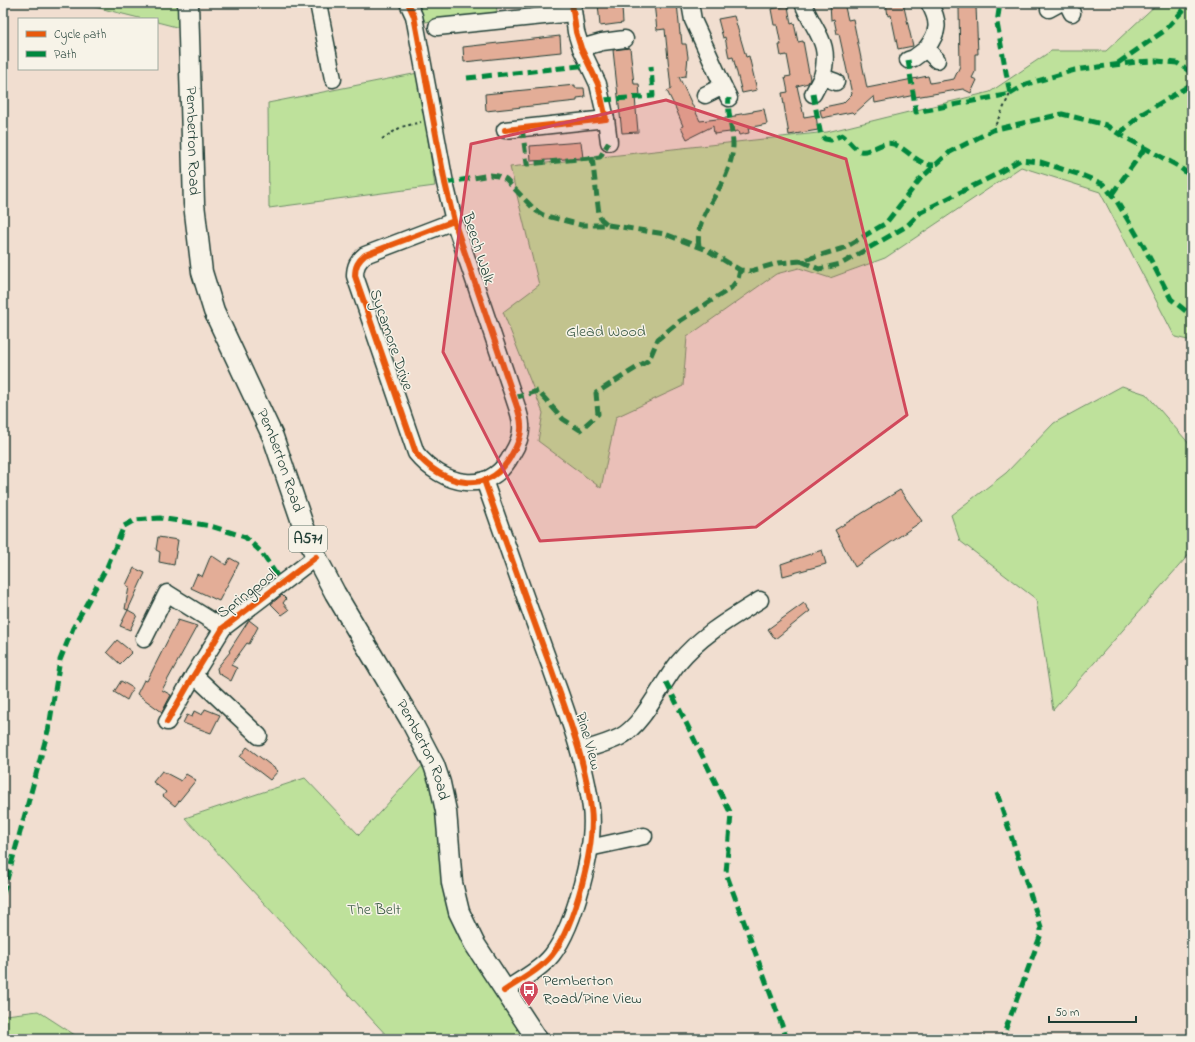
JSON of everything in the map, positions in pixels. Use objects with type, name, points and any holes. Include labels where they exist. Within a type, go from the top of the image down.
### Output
[{"type":"main road","name":"Pemberton Road","points":[[188,3],[194,204],[202,272],[214,311],[273,437],[303,525],[316,557],[335,593],[410,719],[434,765],[440,783],[446,811],[452,883],[459,912],[474,943],[504,991],[537,1039]]},
{"type":"street","points":[[318,3],[333,80]]},
{"type":"street","points":[[690,3],[693,20],[726,92],[705,95]]},
{"type":"street","points":[[803,3],[809,17],[822,38],[824,47],[824,66],[829,79],[813,94]]},
{"type":"street","points":[[908,60],[931,54],[937,19],[929,3]]},
{"type":"street","name":"Beech Walk","points":[[410,6],[454,222],[514,398],[521,425],[516,448],[510,459],[493,476],[484,480]]},
{"type":"street","points":[[437,27],[572,8],[581,48],[598,84],[606,119],[609,142]]},
{"type":"street","points":[[581,48],[602,42],[625,39]]},
{"type":"street","points":[[505,130],[606,119]]},
{"type":"street","name":"Sycamore Drive","points":[[454,222],[365,255],[359,260],[355,268],[355,276],[416,453],[424,462],[442,476],[463,482],[484,480]]},
{"type":"street","name":"Pine View","points":[[484,480],[580,751],[592,808],[589,848],[577,901],[560,942],[542,965],[504,991]]},
{"type":"street","name":"Springpool","points":[[168,722],[194,675],[223,628],[316,557]]},
{"type":"street","name":"Springpool","points":[[144,639],[167,593],[223,628]]},
{"type":"street","points":[[580,751],[621,737],[637,722],[678,663],[693,647],[712,630],[760,600]]},
{"type":"street","points":[[194,675],[259,736]]},
{"type":"street","points":[[589,848],[644,835]]},
{"type":"path","points":[[993,130],[1010,94]]},
{"type":"path","points":[[382,139],[401,127],[426,120]]},
{"type":"highlighted area","points":[[666,100],[846,159],[907,415],[756,527],[540,541],[443,352],[471,144]]},
{"type":"green space","points":[[79,3],[185,3],[184,29],[158,22],[158,18],[139,18]]},
{"type":"green space","points":[[418,3],[496,3],[497,12],[425,22]]},
{"type":"green space","name":"Glead Wood","points":[[1158,3],[1192,3],[1192,341],[1175,337],[1100,192],[1021,167],[885,258],[830,278],[799,268],[776,274],[687,337],[683,386],[616,417],[601,488],[538,441],[543,413],[503,312],[539,285],[510,167],[827,132],[990,92],[1051,51],[1106,51]]},
{"type":"green space","points":[[418,73],[435,186],[269,208],[268,103]]},
{"type":"green space","points":[[1122,386],[1146,394],[1192,447],[1192,551],[1053,710],[1036,599],[960,541],[951,515],[1006,473],[1054,423]]},
{"type":"green space","name":"The Belt","points":[[424,764],[432,785],[443,874],[532,1039],[390,1039],[185,818],[305,778],[359,835]]},
{"type":"green space","points":[[38,1011],[81,1039],[3,1039],[3,1013],[6,1015]]},
{"type":"building","points":[[598,3],[614,3],[614,8],[622,7],[623,23],[600,26]]},
{"type":"building","points":[[654,3],[677,3],[682,44],[686,44],[688,57],[686,76],[679,77],[700,121],[735,117],[735,115],[764,109],[767,124],[748,128],[749,133],[739,135],[738,131],[714,134],[713,126],[687,139],[681,127],[683,126],[676,109],[667,91],[671,89],[665,29],[657,30]]},
{"type":"building","points":[[830,3],[844,3],[848,20],[853,19],[867,88],[928,76],[930,83],[954,79],[960,66],[959,7],[976,7],[978,54],[975,54],[975,72],[972,78],[977,80],[971,93],[963,89],[915,97],[915,95],[875,103],[874,96],[854,114],[852,112],[822,118],[820,110],[825,109],[824,107],[843,103],[852,94],[839,34],[837,34],[834,19],[831,20]]},
{"type":"building","points":[[886,3],[903,3],[913,46],[898,49],[891,15],[888,16]]},
{"type":"building","points":[[788,6],[791,24],[794,23],[798,42],[803,41],[810,79],[808,83],[797,86],[804,117],[816,115],[818,130],[789,135],[782,93],[788,92],[785,77],[791,76],[787,55],[781,56],[779,45],[781,45],[777,25],[774,25],[771,9]]},
{"type":"building","points":[[734,16],[746,57],[749,56],[757,90],[742,93],[733,57],[729,58],[725,37],[723,38],[718,19]]},
{"type":"building","points":[[560,36],[561,52],[464,62],[463,47]]},
{"type":"building","points":[[630,48],[634,84],[639,84],[640,96],[635,97],[638,132],[622,133],[613,50]]},
{"type":"building","points":[[575,85],[575,88],[584,88],[585,97],[577,98],[577,101],[486,111],[485,94]]},
{"type":"building","points":[[581,142],[583,158],[531,161],[530,146]]},
{"type":"building","points":[[900,490],[922,521],[855,567],[835,530]]},
{"type":"building","points":[[158,537],[178,540],[174,565],[159,562],[160,552],[156,550]]},
{"type":"building","points":[[822,550],[826,564],[783,576],[781,564]]},
{"type":"building","points":[[211,555],[226,565],[230,558],[239,563],[219,601],[191,588],[197,574],[202,577]]},
{"type":"building","points":[[134,568],[145,573],[128,610],[125,609],[129,587],[126,585]]},
{"type":"building","points":[[282,595],[286,599],[283,603],[289,610],[282,615],[271,604]]},
{"type":"building","points":[[804,603],[810,611],[775,639],[768,629]]},
{"type":"building","points":[[128,610],[137,615],[130,630],[120,626]]},
{"type":"building","points":[[178,620],[197,626],[162,690],[171,695],[162,712],[137,694],[144,680],[147,681]]},
{"type":"building","points":[[249,620],[258,627],[249,644],[247,643],[231,665],[237,668],[231,681],[218,673],[217,668],[230,652],[229,651]]},
{"type":"building","points":[[117,640],[132,652],[120,664],[107,652]]},
{"type":"building","points":[[121,681],[133,688],[127,700],[114,692]]},
{"type":"building","points":[[205,709],[220,715],[211,733],[183,723],[187,715],[192,717],[194,711],[202,715]]},
{"type":"building","points":[[247,747],[278,771],[270,780],[240,757]]},
{"type":"building","points":[[162,771],[181,781],[186,774],[196,780],[175,806],[163,796],[166,792],[153,782]]},
{"type":"marked path","points":[[908,60],[916,112],[1010,94],[997,23],[1000,3]]},
{"type":"marked path","points":[[1118,63],[1164,31],[1190,3]]},
{"type":"marked path","points":[[1010,94],[1027,84],[1075,70],[1137,62],[1157,61],[1177,63],[1192,73]]},
{"type":"marked path","points":[[467,78],[589,65]]},
{"type":"marked path","points":[[603,100],[653,96],[651,66]]},
{"type":"marked path","points":[[1119,134],[1142,114],[1192,84]]},
{"type":"marked path","points":[[813,94],[821,136],[825,139],[831,140],[842,135],[851,145],[862,151],[870,150],[888,143],[893,144],[904,149],[917,160],[934,165]]},
{"type":"marked path","points":[[699,246],[698,236],[700,226],[723,181],[732,155],[733,139],[729,98]]},
{"type":"marked path","points":[[445,183],[490,175],[498,176],[506,180],[535,210],[543,215],[581,225],[608,225],[665,234],[707,250],[740,270],[751,271],[778,263],[801,261],[844,248],[886,223],[921,178],[950,152],[993,130],[1062,114],[1106,125],[1119,134],[1178,166],[1192,177]]},
{"type":"marked path","points":[[522,128],[527,164],[600,157],[609,142]]},
{"type":"marked path","points":[[1112,194],[1145,148]]},
{"type":"marked path","points":[[592,157],[599,214],[601,219],[608,225]]},
{"type":"marked path","points":[[801,261],[819,269],[841,264],[907,226],[921,212],[995,175],[1020,160],[1040,162],[1084,176],[1103,184],[1116,200],[1144,247],[1171,299],[1187,312],[1192,313]]},
{"type":"marked path","points":[[514,398],[538,391],[563,419],[580,430],[598,414],[596,393],[649,360],[658,339],[680,321],[731,288],[738,279],[740,270]]},
{"type":"marked path","points":[[3,894],[49,727],[60,660],[73,628],[107,567],[124,526],[135,520],[160,518],[211,526],[245,537],[261,552],[282,583]]},
{"type":"marked path","points":[[666,682],[731,814],[726,873],[787,1039]]},
{"type":"marked path","points":[[997,793],[1041,927],[1041,934],[1002,1039]]},
{"type":"cycle path","points":[[408,3],[414,16],[445,183],[454,221],[518,408],[521,422],[521,433],[517,444],[503,468],[491,477],[479,481],[466,482],[452,479],[439,473],[416,453],[355,276],[357,264],[365,255],[454,221]]},
{"type":"cycle path","points":[[505,130],[606,119],[598,84],[581,48],[576,32],[572,3]]},
{"type":"cycle path","points":[[484,480],[575,737],[588,790],[592,824],[587,863],[582,884],[576,905],[560,942],[552,955],[542,965],[504,991]]},
{"type":"cycle path","points":[[167,722],[223,628],[316,557]]},
{"type":"place","name":"Pemberton Road/Pine View","points":[[529,1007]]}]
